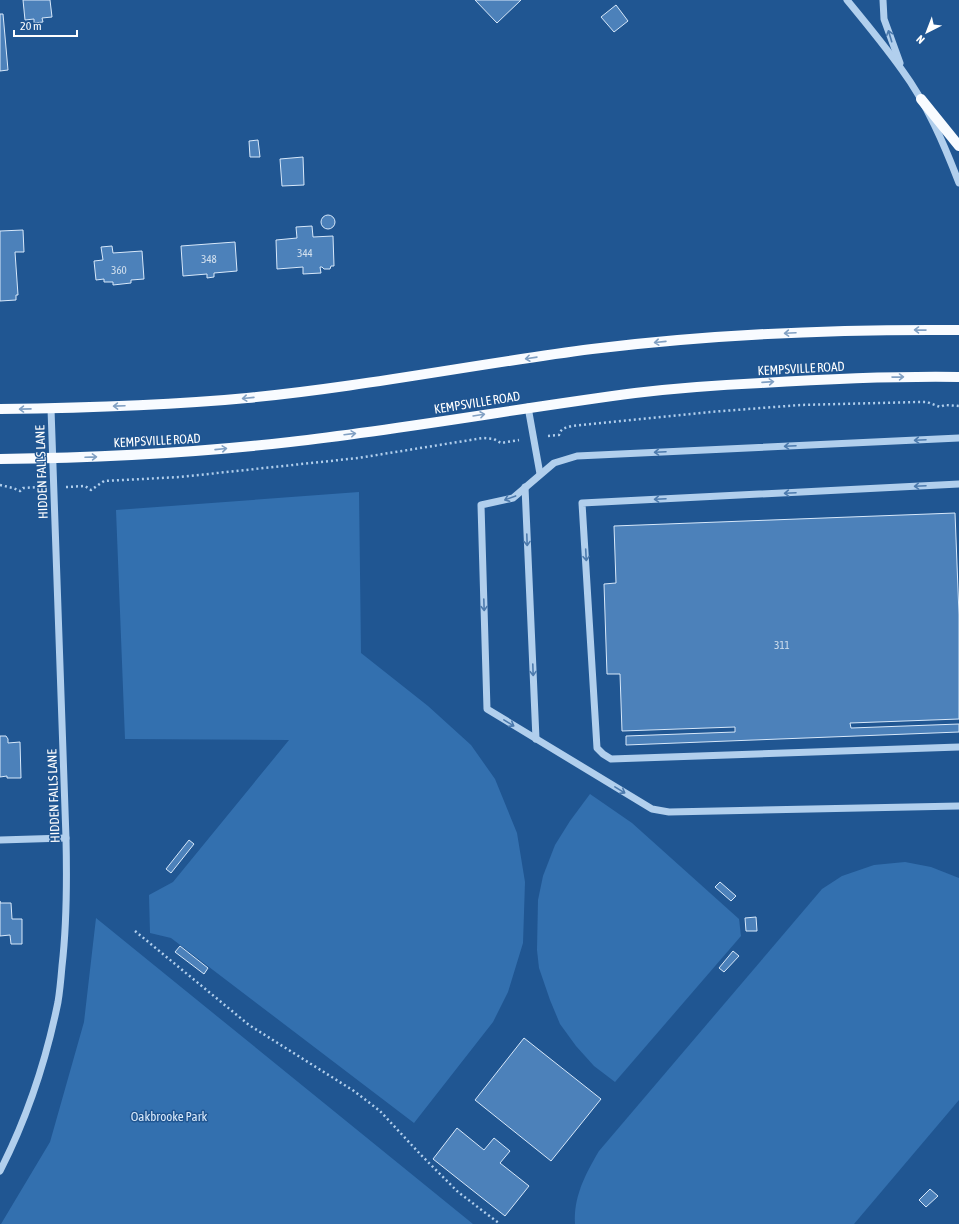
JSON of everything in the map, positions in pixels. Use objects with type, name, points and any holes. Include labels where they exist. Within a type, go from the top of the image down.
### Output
[{"type":"main road","points":[[921,99],[959,146]]},
{"type":"main road","points":[[0,410],[168,404],[245,398],[321,390],[592,349],[707,338],[823,331],[959,330]]},
{"type":"main road","name":"KEMPSVILLE ROAD","points":[[0,459],[197,451],[289,442],[369,432],[528,407],[638,393],[729,385],[853,378],[959,378]]},
{"type":"street","points":[[847,0],[903,70],[921,99],[946,150],[959,183]]},
{"type":"street","points":[[883,0],[884,19],[891,42],[903,70]]},
{"type":"street","points":[[528,407],[540,474]]},
{"type":"street","name":"HIDDEN FALLS LANE","points":[[0,1171],[11,1149],[33,1096],[58,1001],[66,934],[66,838],[51,409]]},
{"type":"street","points":[[959,438],[576,456],[554,463],[513,498],[481,505],[487,709],[652,809],[669,812],[959,806]]},
{"type":"street","points":[[959,484],[582,503],[597,748],[603,754],[612,759],[959,747]]},
{"type":"street","points":[[525,487],[536,739]]},
{"type":"street","points":[[0,840],[66,838]]},
{"type":"path","points":[[0,485],[20,491],[23,488],[86,486],[91,490],[104,481],[180,477],[350,459],[483,438],[494,439],[501,443],[559,435],[560,431],[572,426],[710,412],[800,405],[861,403],[927,402],[940,407],[945,405],[959,406]]},
{"type":"path","points":[[135,931],[249,1024],[354,1091],[380,1111],[458,1192],[500,1224]]},
{"type":"green space","points":[[359,492],[361,653],[428,706],[471,745],[495,779],[517,833],[525,882],[523,943],[508,992],[493,1022],[414,1123],[171,938],[150,933],[149,895],[173,882],[289,740],[125,739],[116,510]]},
{"type":"green space","points":[[590,794],[632,823],[739,919],[741,936],[615,1082],[594,1066],[576,1046],[560,1024],[539,968],[537,950],[538,900],[543,876],[555,845],[570,821]]},
{"type":"green space","points":[[905,862],[931,867],[959,878],[959,1100],[854,1224],[575,1224],[578,1195],[589,1168],[599,1151],[822,889],[842,876],[874,865]]},
{"type":"green space","name":"Oakbrooke Park","points":[[96,918],[473,1224],[1,1224],[50,1142],[84,1022]]},
{"type":"building","points":[[23,0],[50,0],[52,17],[42,18],[43,22],[34,23],[34,19],[25,20]]},
{"type":"building","points":[[475,0],[521,0],[497,23]]},
{"type":"building","points":[[616,5],[628,21],[614,32],[601,17]]},
{"type":"building","points":[[0,14],[3,14],[8,70],[0,71]]},
{"type":"building","points":[[258,140],[260,157],[250,157],[249,141]]},
{"type":"building","points":[[303,157],[304,185],[282,186],[280,159]]},
{"type":"building","points":[[328,215],[333,217],[335,222],[333,227],[328,229],[323,227],[321,222],[323,217]]},
{"type":"building","points":[[312,226],[313,237],[333,236],[334,266],[331,266],[330,269],[320,267],[321,273],[303,274],[303,267],[277,269],[276,240],[297,238],[296,227]]},
{"type":"building","points":[[23,230],[24,252],[15,252],[18,295],[16,295],[16,300],[0,301],[0,231]]},
{"type":"building","points":[[235,242],[237,271],[214,273],[214,277],[207,278],[207,274],[183,276],[181,246]]},
{"type":"building","points":[[112,246],[113,253],[142,251],[144,279],[131,280],[131,283],[113,285],[113,282],[104,282],[104,279],[96,280],[94,261],[103,260],[101,247]]},
{"type":"building","points":[[955,513],[959,615],[959,719],[850,723],[851,728],[959,724],[959,732],[626,745],[626,736],[735,732],[735,727],[622,731],[620,674],[607,674],[604,584],[616,583],[614,526]]},
{"type":"building","points":[[0,736],[6,736],[8,743],[20,742],[21,778],[7,778],[7,776],[0,777]]},
{"type":"building","points":[[189,840],[194,844],[171,873],[166,869]]},
{"type":"building","points":[[720,882],[736,896],[731,901],[715,887]]},
{"type":"building","points":[[0,903],[11,903],[12,919],[22,919],[22,944],[11,944],[10,935],[0,936]]},
{"type":"building","points":[[756,917],[757,931],[746,931],[745,918]]},
{"type":"building","points":[[180,946],[208,968],[204,974],[175,952]]},
{"type":"building","points":[[733,951],[739,956],[724,972],[719,968]]},
{"type":"building","points":[[524,1038],[601,1099],[551,1161],[475,1100]]},
{"type":"building","points":[[457,1128],[484,1150],[494,1138],[510,1151],[500,1163],[529,1186],[505,1216],[433,1159]]},
{"type":"building","points":[[930,1189],[938,1196],[926,1207],[919,1200]]}]
